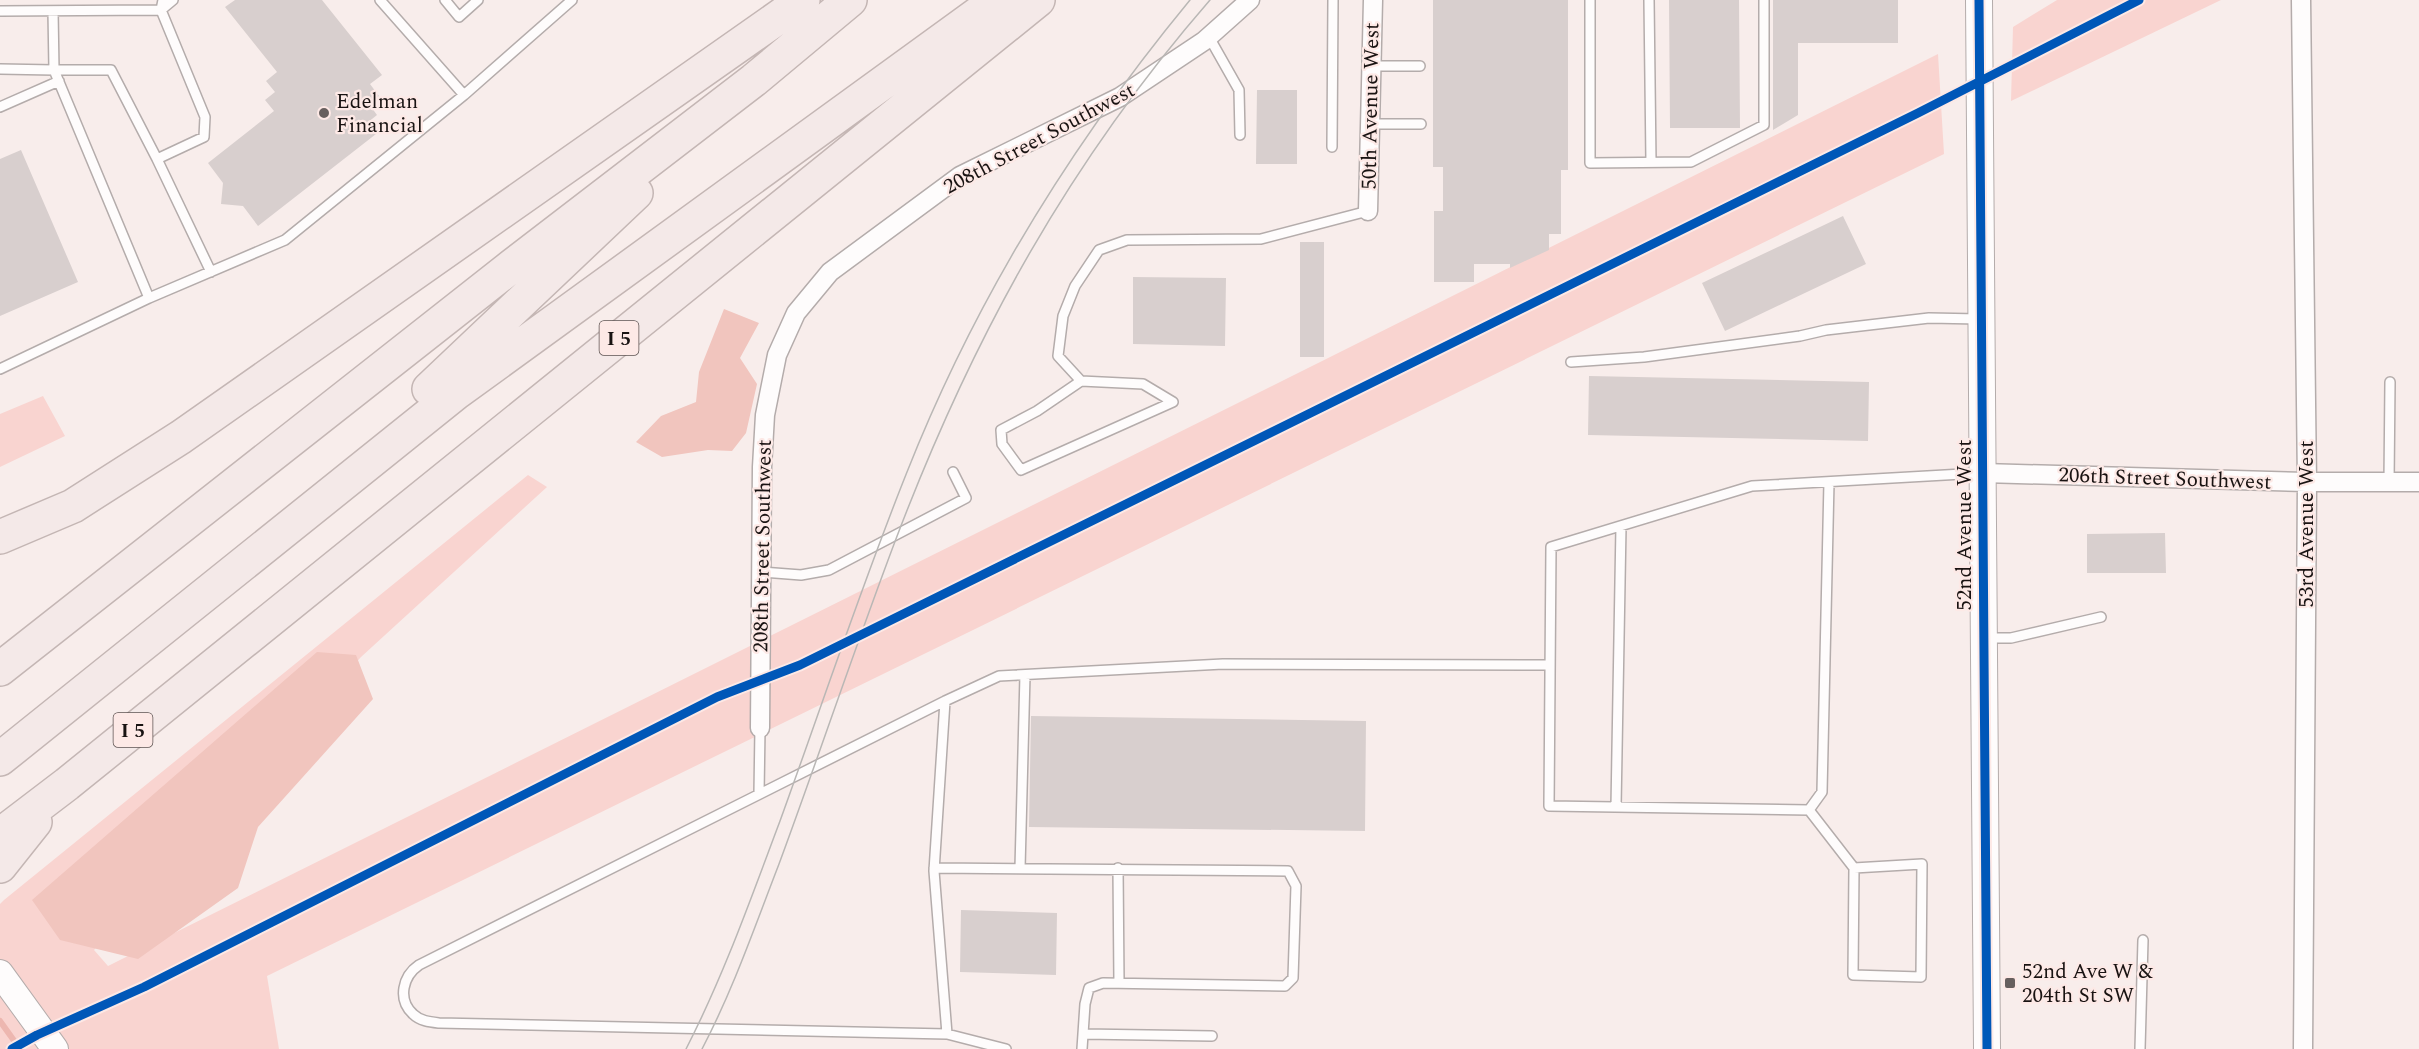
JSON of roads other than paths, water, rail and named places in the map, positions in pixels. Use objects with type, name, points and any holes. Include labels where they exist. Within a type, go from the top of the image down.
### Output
[{"type":"highway","points":[[0,537],[74,506],[181,437],[803,0]]},
{"type":"highway","points":[[0,669],[512,266],[754,80],[850,0]]},
{"type":"highway","points":[[4,741],[456,393],[996,0]]},
{"type":"highway","name":"I 5","points":[[0,835],[67,784],[1038,0]]},
{"type":"highway","points":[[4,741],[441,380],[754,80]]},
{"type":"highway","points":[[0,866],[67,784]]},
{"type":"street","name":"208th Street Southwest","points":[[760,728],[762,467],[765,415],[777,355],[795,313],[830,272],[960,176],[1120,97],[1209,37],[1250,0]]},
{"type":"street","name":"50th Avenue West","points":[[1368,212],[1372,0]]},
{"type":"street","name":"52nd Avenue West","points":[[1979,0],[1987,1049]]},
{"type":"street","name":"53rd Avenue West","points":[[2301,0],[2307,482],[2303,1049]]},
{"type":"street","name":"206th Street Southwest","points":[[1983,473],[2307,482],[2419,482]]},
{"type":"street","points":[[0,973],[55,1049]]},
{"type":"lane","points":[[19,0],[19,11]]},
{"type":"lane","points":[[0,11],[53,11],[162,5],[173,0]]},
{"type":"lane","points":[[380,0],[464,95]]},
{"type":"lane","points":[[445,0],[459,16],[478,0]]},
{"type":"lane","points":[[0,369],[149,298],[285,240],[464,95],[572,0]]},
{"type":"lane","points":[[1332,147],[1333,0]]},
{"type":"lane","points":[[1590,0],[1590,162],[1691,162],[1764,125],[1764,0]]},
{"type":"lane","points":[[1649,0],[1651,162]]},
{"type":"lane","points":[[157,159],[204,137],[206,117],[162,5]]},
{"type":"lane","points":[[53,11],[54,70],[149,298]]},
{"type":"lane","points":[[1209,37],[1239,90],[1240,135]]},
{"type":"lane","points":[[1371,66],[1420,66]]},
{"type":"lane","points":[[0,69],[111,70],[211,272]]},
{"type":"lane","points":[[0,107],[59,81]]},
{"type":"lane","points":[[1370,124],[1421,124]]},
{"type":"lane","points":[[1081,381],[1036,411],[1001,430],[1002,444],[1021,470],[1173,402],[1143,384],[1081,381],[1058,356],[1063,316],[1075,286],[1099,250],[1127,240],[1261,239],[1368,212]]},
{"type":"lane","points":[[1572,363],[1644,357],[1800,336],[1826,330],[1929,318],[1982,319]]},
{"type":"lane","points":[[2389,482],[2390,382]]},
{"type":"lane","points":[[761,572],[801,575],[829,570],[966,498],[953,472]]},
{"type":"lane","points":[[1809,810],[1548,806],[1551,547],[1752,486],[1983,473]]},
{"type":"lane","points":[[1809,810],[1822,792],[1829,482]]},
{"type":"lane","points":[[1616,807],[1621,526]]},
{"type":"lane","points":[[1983,639],[2011,639],[2101,617]]},
{"type":"lane","points":[[1005,1049],[947,1034],[426,1022],[413,1014],[406,1004],[405,980],[419,965],[999,676],[1223,664],[1550,665]]},
{"type":"lane","points":[[1020,868],[1025,675]]},
{"type":"lane","points":[[945,701],[934,868],[947,1034]]},
{"type":"lane","points":[[759,794],[760,728]]},
{"type":"lane","points":[[1809,810],[1854,868],[1853,975],[1921,977],[1922,864],[1854,868]]},
{"type":"lane","points":[[934,868],[1288,871],[1296,886],[1293,978],[1285,986],[1103,983],[1089,988],[1084,1004],[1082,1049]]},
{"type":"lane","points":[[1118,868],[1119,983]]},
{"type":"lane","points":[[2140,1049],[2143,940]]},
{"type":"lane","points":[[1083,1034],[1212,1036]]},
{"type":"waterway","points":[[0,1021],[20,1049]]},
{"type":"tram line","points":[[686,1049],[713,993],[748,907],[907,472],[963,346],[995,285],[1067,167],[1147,54],[1190,0]]},
{"type":"tram line","points":[[702,1049],[734,981],[899,531],[960,387],[994,318],[1070,187],[1113,123],[1210,0]]},
{"type":"place","name":"Edelman Financial","points":[[324,113]]},
{"type":"place","name":"52nd Ave W & 204th St SW","points":[[2010,983]]}]
